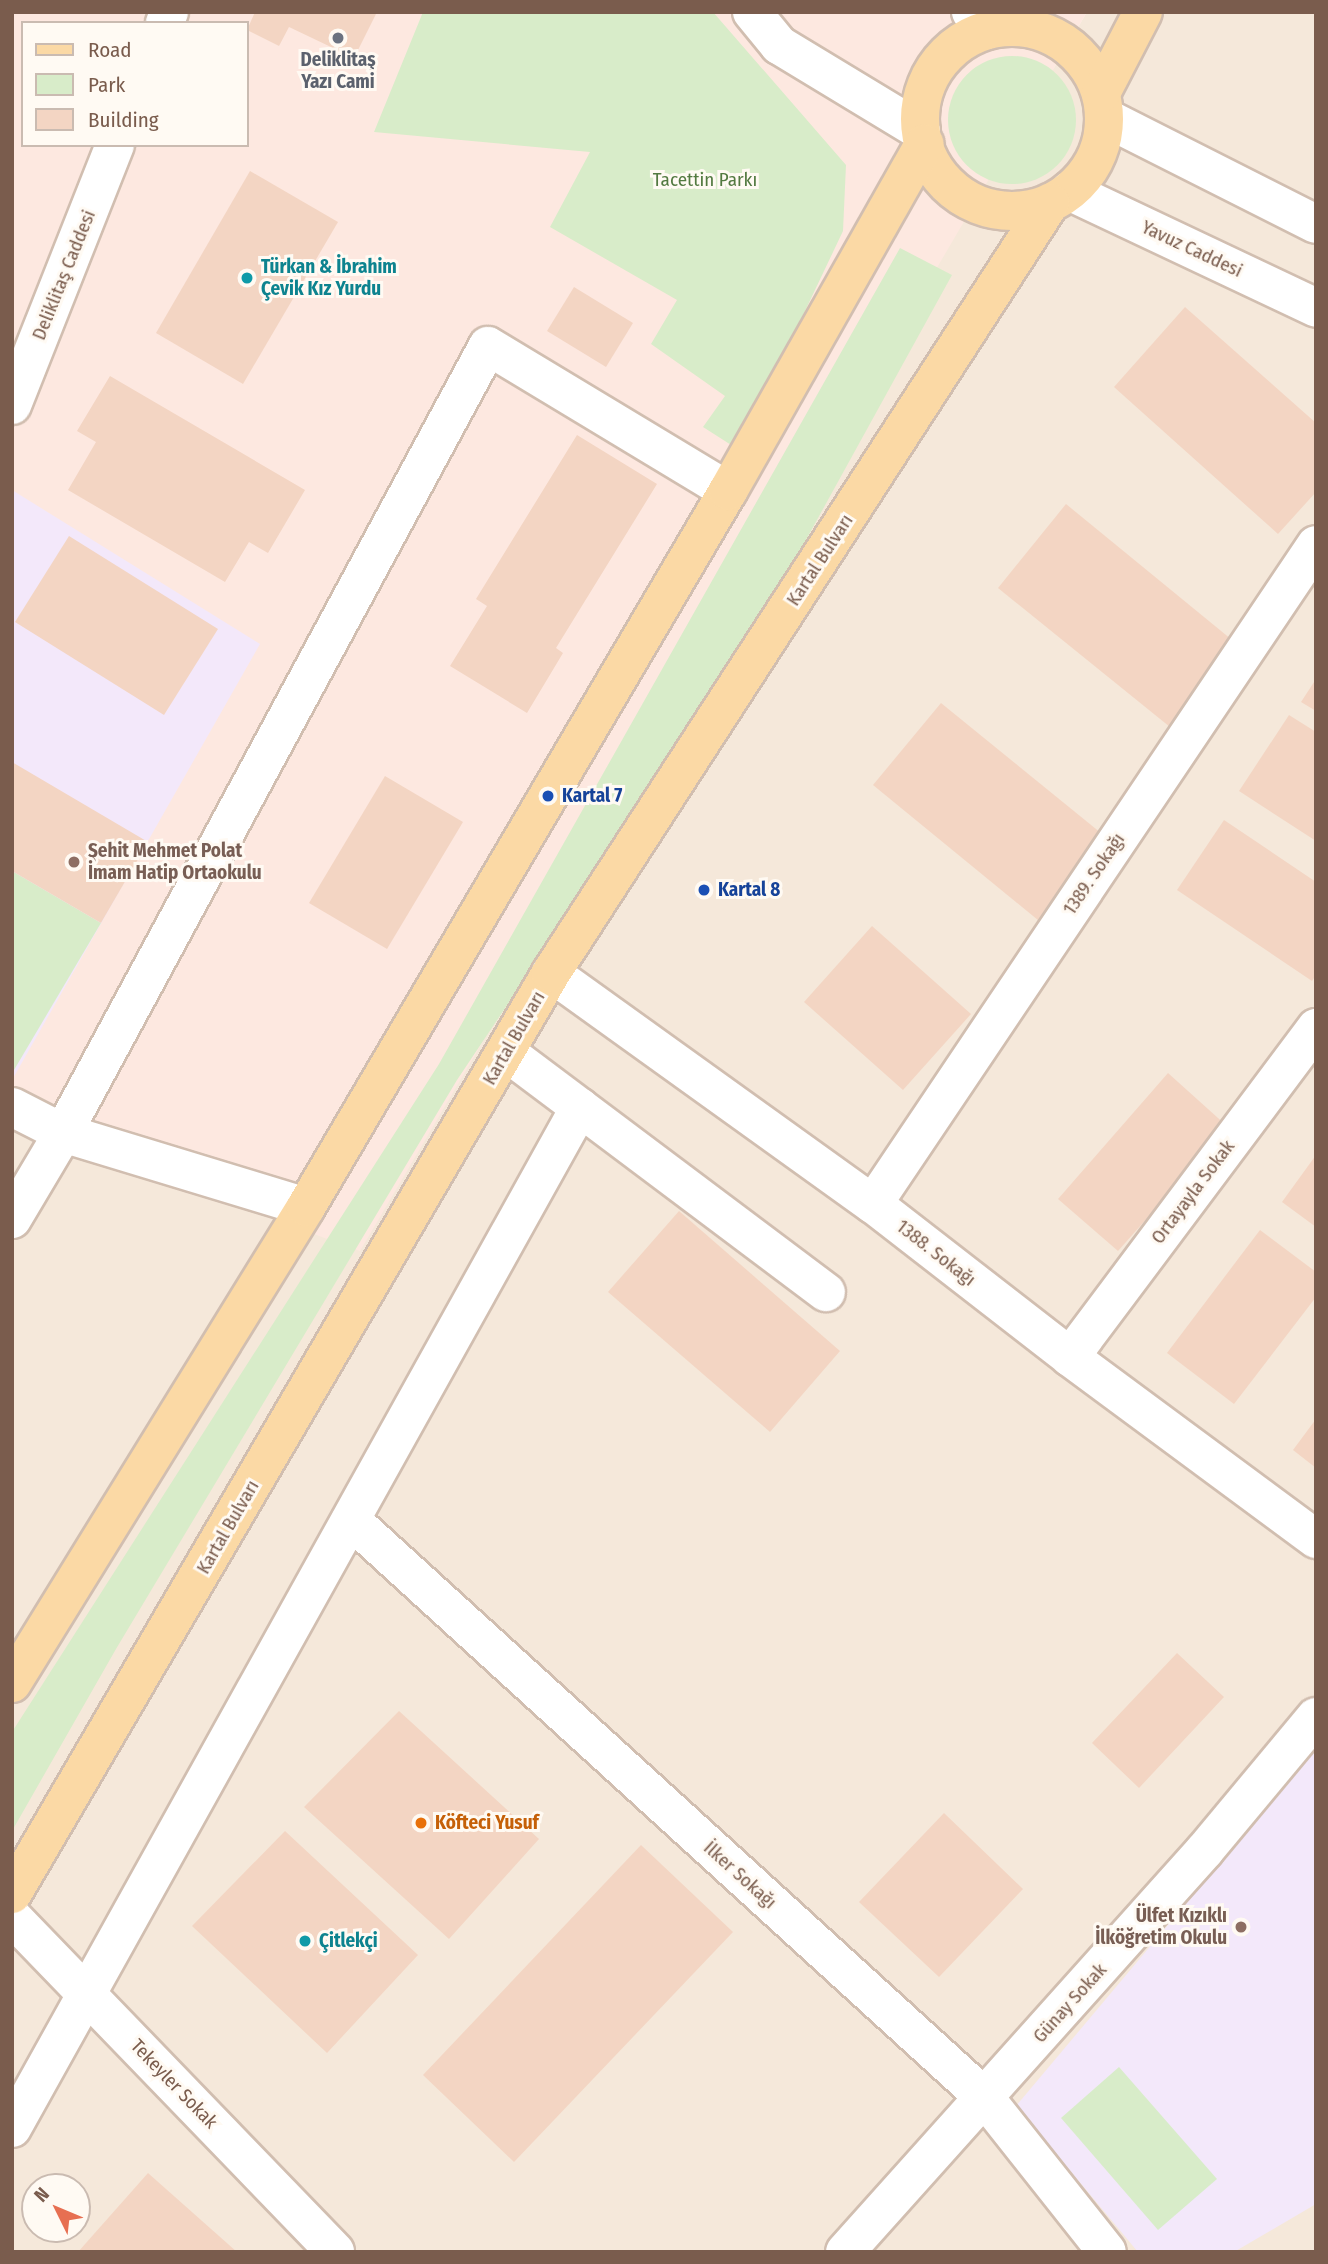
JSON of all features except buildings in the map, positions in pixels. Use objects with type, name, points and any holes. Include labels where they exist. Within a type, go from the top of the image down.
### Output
[{"type":"main road","points":[[1103,105],[1143,12]]},
{"type":"main road","points":[[997,20],[1035,29],[1057,38],[1076,52],[1091,71],[1103,105],[1102,141],[1093,163],[1059,197],[1014,211],[990,209],[967,200],[948,186],[933,167],[922,138],[923,97],[932,75],[946,55],[997,20]]},
{"type":"main road","points":[[12,1683],[306,1207],[728,491],[922,138]]},
{"type":"main road","name":"Kartal Bulvarı","points":[[12,1894],[551,973],[1059,197]]},
{"type":"street","points":[[752,12],[779,45],[922,138]]},
{"type":"street","points":[[1103,105],[1316,224]]},
{"type":"street","name":"Deliklitaş Caddesi","points":[[12,405],[114,147]]},
{"type":"street","name":"Yavuz Caddesi","points":[[1059,197],[1316,308]]},
{"type":"street","points":[[12,1219],[63,1133],[488,346],[728,491]]},
{"type":"street","name":"1389. Sokağı","points":[[873,1204],[1316,545]]},
{"type":"street","name":"1388. Sokağı","points":[[551,973],[873,1204],[1070,1356],[1316,1539]]},
{"type":"street","name":"Ortayayla Sokak","points":[[1070,1356],[1316,1028]]},
{"type":"street","points":[[506,1052],[827,1292]]},
{"type":"street","points":[[12,1107],[63,1133],[306,1207]]},
{"type":"street","points":[[12,2128],[580,1107]]},
{"type":"street","name":"İlker Sokağı","points":[[351,1520],[985,2098],[1107,2252]]},
{"type":"street","name":"Günay Sokak","points":[[845,2252],[1196,1860],[1316,1717]]},
{"type":"street","name":"Tekeyler Sokak","points":[[12,1917],[335,2252]]},
{"type":"shaded area","points":[[12,12],[1087,12],[360,1251],[12,1123]]},
{"type":"shaded area","points":[[1087,12],[1316,12],[1316,2252],[12,2252],[12,1123],[1023,120]]},
{"type":"shaded area","name":"Şehit Mehmet Polat İmam Hatip Ortaokulu","points":[[12,490],[260,644],[12,1080]]},
{"type":"shaded area","name":"Ülfet Kızıklı İlköğretim Okulu","points":[[1316,1749],[1316,2204],[1234,2252],[1138,2252],[1016,2106]]},
{"type":"green space","name":"Tacettin Parkı","points":[[423,12],[713,12],[846,165],[843,231],[739,450],[703,427],[725,396],[651,344],[677,300],[550,227],[590,152],[374,132]]},
{"type":"green space","points":[[1012,56],[1036,61],[1057,75],[1071,96],[1076,120],[1071,144],[1057,165],[1036,179],[1012,184],[988,179],[967,165],[953,144],[948,120],[953,96],[967,75],[988,61]]},
{"type":"green space","points":[[900,248],[952,275],[748,645],[457,1080],[116,1649],[12,1831],[12,1732],[439,1064]]},
{"type":"green space","points":[[12,871],[101,923],[14,1070],[12,1069]]},
{"type":"green space","points":[[1119,2067],[1217,2179],[1158,2230],[1061,2118]]},
{"type":"place","name":"Deliklitaş Yazı Cami","points":[[338,38]]},
{"type":"place","name":"Türkan & İbrahim Çevik Kız Yurdu","points":[[247,278]]},
{"type":"place","name":"Kartal 7","points":[[548,796]]},
{"type":"place","name":"Şehit Mehmet Polat İmam Hatip Ortaokulu","points":[[74,862]]},
{"type":"place","name":"Kartal 8","points":[[704,890]]},
{"type":"place","name":"Köfteci Yusuf","points":[[421,1823]]},
{"type":"place","name":"Ülfet Kızıklı İlköğretim Okulu","points":[[1241,1927]]},
{"type":"place","name":"Çitlekçi","points":[[305,1941]]}]
